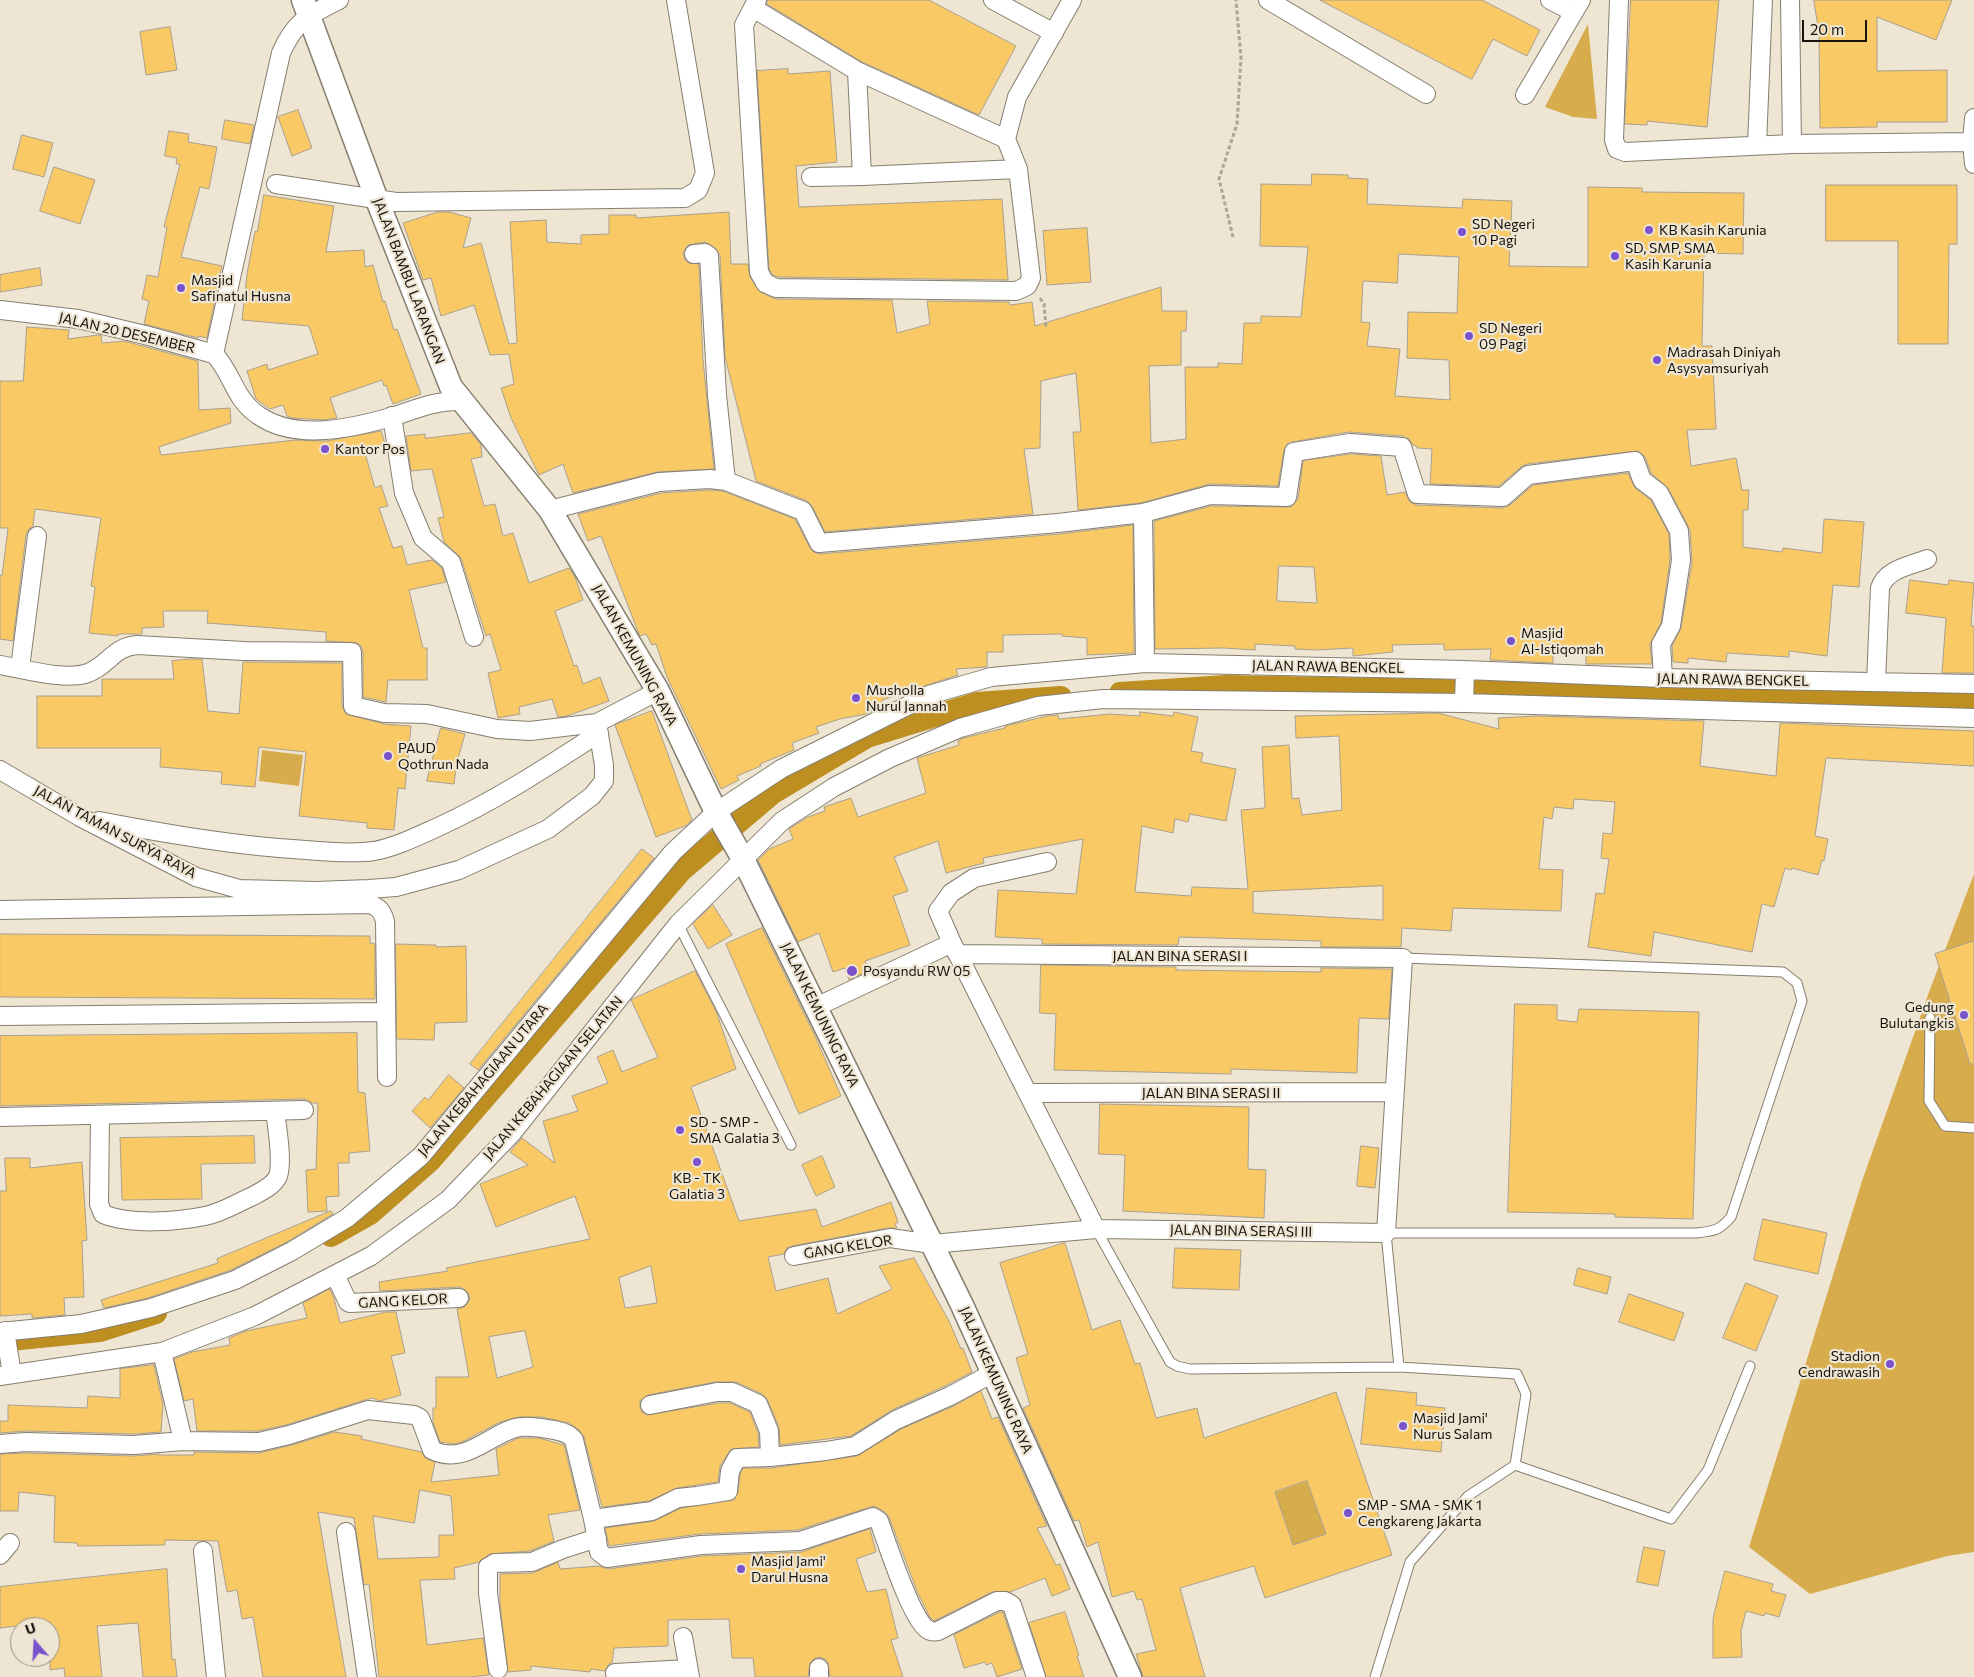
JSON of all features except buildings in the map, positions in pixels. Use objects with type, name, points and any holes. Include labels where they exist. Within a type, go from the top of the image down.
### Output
[{"type":"street","points":[[214,354],[281,53],[289,35],[306,7],[339,0]]},
{"type":"street","points":[[276,184],[396,202],[684,198],[698,190],[705,173],[676,0]]},
{"type":"street","points":[[993,0],[1054,33]]},
{"type":"street","points":[[1006,139],[857,71],[755,4],[744,25],[759,272],[765,283],[776,288],[1016,291],[1027,286],[1030,278],[1018,169],[1006,139],[1017,97],[1072,0]]},
{"type":"street","points":[[1268,0],[1426,94]]},
{"type":"street","points":[[1525,95],[1577,6],[1550,0]]},
{"type":"street","points":[[1619,0],[1614,140],[1617,149],[1625,152],[1757,145],[1973,142]]},
{"type":"street","points":[[1757,145],[1763,0]]},
{"type":"street","points":[[1790,0],[1792,144]]},
{"type":"street","name":"JALAN BAMBU LARANGAN","points":[[306,7],[377,200],[453,388]]},
{"type":"street","points":[[857,71],[862,176]]},
{"type":"street","points":[[1974,118],[1974,164]]},
{"type":"street","points":[[811,177],[1018,169]]},
{"type":"street","points":[[694,254],[705,253],[709,256],[717,395],[726,481]]},
{"type":"street","name":"JALAN 20 DESEMBER","points":[[0,310],[78,319],[214,354],[244,403],[258,416],[280,426],[305,431],[350,426],[443,402],[453,388]]},
{"type":"street","name":"JALAN 20 DESEMBER","points":[[425,406],[439,396],[444,389],[453,388]]},
{"type":"street","name":"JALAN KEMUNING RAYA","points":[[453,388],[550,510],[658,691],[718,815],[740,853],[932,1244],[993,1373],[1130,1677]]},
{"type":"street","points":[[392,416],[404,493],[423,538],[451,562],[474,637]]},
{"type":"street","points":[[550,510],[660,482],[710,479],[726,481],[802,511],[819,543],[1058,523],[1143,513],[1210,495],[1287,497],[1294,452],[1350,443],[1402,447],[1417,494],[1503,497],[1528,475],[1635,461],[1642,480],[1659,493],[1679,531],[1681,560],[1671,626],[1661,644],[1663,678]]},
{"type":"street","points":[[1143,513],[1145,663]]},
{"type":"street","points":[[20,668],[37,536]]},
{"type":"street","points":[[1876,682],[1880,588],[1883,580],[1890,573],[1927,559]]},
{"type":"street","points":[[0,665],[54,674],[80,675],[106,663],[120,648],[138,645],[244,651],[352,652],[353,706],[384,713],[427,714],[497,729],[530,731],[598,728]]},
{"type":"street","name":"JALAN RAWA BENGKEL","points":[[718,815],[781,769],[929,694],[991,678],[1145,663],[1464,674],[1974,684]]},
{"type":"street","points":[[1464,674],[1464,699]]},
{"type":"street","points":[[80,817],[257,848],[328,852],[374,851],[414,838],[454,820],[509,791],[598,728],[658,691]]},
{"type":"street","points":[[740,853],[782,821],[834,787],[890,758],[960,728],[1038,706],[1102,699],[1464,699],[1974,718]]},
{"type":"street","name":"JALAN TAMAN SURYA RAYA","points":[[0,770],[80,817],[196,877],[239,888],[316,891],[396,887],[459,870],[486,858],[548,829],[592,796],[604,781],[604,765],[598,728]]},
{"type":"street","name":"JALAN KEBAHAGIAAN UTARA","points":[[3,1333],[81,1324],[151,1308],[188,1296],[235,1280],[292,1251],[347,1218],[421,1156],[673,852],[718,815]]},
{"type":"street","name":"JALAN KEBAHAGIAAN SELATAN","points":[[7,1373],[162,1352],[254,1316],[371,1256],[448,1200],[513,1132],[678,924],[740,853]]},
{"type":"street","points":[[1047,862],[974,878],[951,893],[938,911],[955,949],[1096,1229]]},
{"type":"street","points":[[0,910],[369,904],[380,909],[385,921],[387,1077]]},
{"type":"street","points":[[816,1007],[955,949]]},
{"type":"street","name":"JALAN BINA SERASI I","points":[[955,949],[1402,958]]},
{"type":"street","points":[[1386,1233],[1402,958]]},
{"type":"street","points":[[0,1016],[386,1012]]},
{"type":"street","name":"JALAN BINA SERASI II","points":[[1028,1093],[1394,1092]]},
{"type":"street","points":[[0,1117],[304,1110]]},
{"type":"street","points":[[100,1115],[99,1204],[103,1214],[115,1219],[156,1221],[207,1216],[257,1194],[274,1182],[278,1176],[279,1156],[275,1111]]},
{"type":"street","name":"JALAN BINA SERASI III","points":[[932,1244],[1096,1229],[1386,1233]]},
{"type":"street","name":"GANG KELOR","points":[[794,1256],[890,1238],[932,1244]]},
{"type":"street","name":"GANG KELOR","points":[[335,1275],[350,1304],[459,1298]]},
{"type":"street","points":[[3,1333],[7,1373]]},
{"type":"street","points":[[162,1352],[183,1441]]},
{"type":"street","points":[[593,1519],[652,1511],[678,1498],[728,1491],[730,1471],[737,1458],[770,1457],[855,1446],[896,1420],[950,1396],[993,1373]]},
{"type":"street","points":[[650,1405],[717,1392],[732,1392],[758,1404],[769,1431],[770,1457]]},
{"type":"street","points":[[0,1444],[26,1442],[134,1445],[183,1441],[259,1442],[289,1435],[368,1410],[414,1415],[420,1418],[432,1450],[453,1454],[476,1449],[517,1428],[544,1428],[567,1433],[574,1440],[599,1552],[607,1558],[701,1545],[800,1541],[873,1517],[879,1521],[911,1606],[925,1628],[931,1632],[938,1631],[997,1601],[1012,1605],[1036,1677]]},
{"type":"street","points":[[346,1532],[367,1677]]},
{"type":"street","points":[[498,1669],[488,1593],[488,1568],[496,1563],[532,1562],[597,1538]]},
{"type":"street","points":[[203,1551],[216,1677]]},
{"type":"street","points":[[615,1673],[689,1673],[683,1637]]},
{"type":"lane","points":[[678,924],[791,1144]]},
{"type":"lane","points":[[1399,1367],[1386,1233],[1696,1233],[1711,1232],[1721,1228],[1731,1217],[1802,1001],[1797,983],[1783,972],[1402,958]]},
{"type":"lane","points":[[1930,1018],[1929,1101],[1945,1126],[1974,1128]]},
{"type":"lane","points":[[1096,1229],[1170,1362],[1177,1366],[1190,1369],[1399,1367],[1517,1374],[1526,1394],[1515,1465],[1468,1496],[1410,1562],[1375,1677]]},
{"type":"lane","points":[[1515,1465],[1671,1519],[1708,1470],[1750,1366]]},
{"type":"path","points":[[1233,237],[1219,179],[1237,124],[1241,58],[1236,0]]},
{"type":"path","points":[[1027,286],[1038,294],[1044,304],[1046,327]]},
{"type":"shaded area","points":[[1588,24],[1597,119],[1573,117],[1545,107]]},
{"type":"shaded area","points":[[262,750],[303,755],[299,786],[259,781]]},
{"type":"shaded area","name":"Stadion Cendrawasih","points":[[1974,874],[1974,1552],[1947,1556],[1810,1594],[1749,1547],[1862,1181],[1929,992]]},
{"type":"shaded area","points":[[1307,1481],[1326,1534],[1293,1545],[1275,1492]]},
{"type":"waterway","points":[[1120,693],[1226,686],[1974,700]]},
{"type":"waterway","points":[[331,1236],[370,1214],[430,1161],[682,870],[773,793],[867,737],[977,703],[1061,697]]},
{"type":"waterway","points":[[0,1341],[100,1331],[156,1313]]},
{"type":"place","name":"KB Kasih Karunia","points":[[1649,230]]},
{"type":"place","name":"SD Negeri 10 Pagi","points":[[1462,232]]},
{"type":"place","name":"SD, SMP, SMA Kasih Karunia","points":[[1615,256]]},
{"type":"place","name":"Masjid Safinatul Husna","points":[[181,288]]},
{"type":"place","name":"SD Negeri 09 Pagi","points":[[1469,336]]},
{"type":"place","name":"Madrasah Diniyah Asysyamsuriyah","points":[[1657,360]]},
{"type":"place","name":"Kantor Pos","points":[[325,449]]},
{"type":"place","name":"Masjid Al-Istiqomah","points":[[1511,641]]},
{"type":"place","name":"Musholla Nurul Jannah","points":[[856,698]]},
{"type":"place","name":"PAUD Qothrun Nada","points":[[388,756]]},
{"type":"place","name":"Posyandu RW 05","points":[[852,971]]},
{"type":"place","name":"Gedung Bulutangkis","points":[[1964,1015]]},
{"type":"place","name":"SD - SMP - SMA Galatia 3","points":[[680,1130]]},
{"type":"place","name":"KB - TK Galatia 3","points":[[697,1162]]},
{"type":"place","name":"Stadion Cendrawasih","points":[[1890,1364]]},
{"type":"place","name":"Masjid Jami' Nurus Salam","points":[[1403,1426]]},
{"type":"place","name":"SMP - SMA - SMK 1 Cengkareng Jakarta","points":[[1348,1513]]},
{"type":"place","name":"Masjid Jami' Darul Husna","points":[[741,1569]]}]
